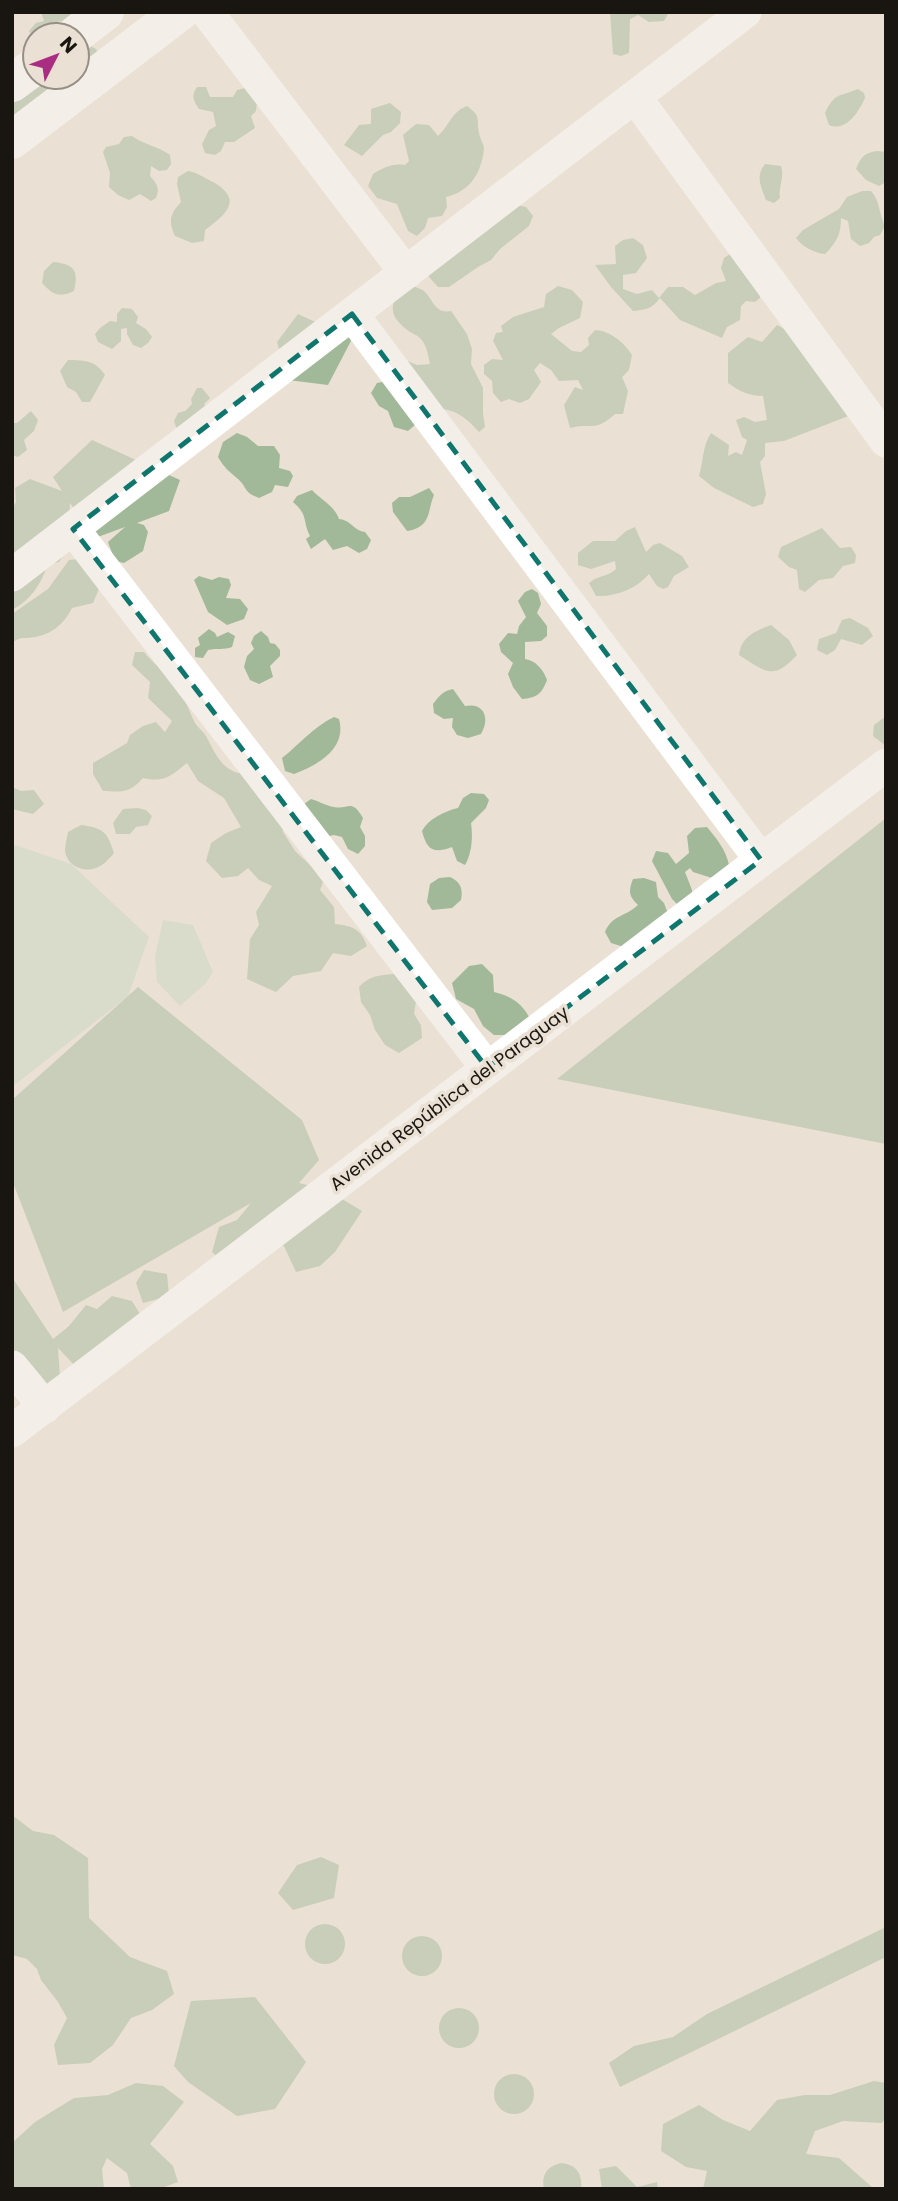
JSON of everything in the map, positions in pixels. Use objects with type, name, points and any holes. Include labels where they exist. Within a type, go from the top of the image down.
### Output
[{"type":"street","points":[[91,24],[107,12],[135,46]]},
{"type":"street","points":[[12,139],[180,12]]},
{"type":"street","points":[[207,12],[406,273]]},
{"type":"street","points":[[12,575],[745,12]]},
{"type":"street","points":[[635,97],[886,441]]},
{"type":"street","points":[[352,314],[761,860]]},
{"type":"street","points":[[73,529],[487,1068]]},
{"type":"street","name":"Avenida República del Paraguay","points":[[12,1431],[886,765]]},
{"type":"street","points":[[12,1367],[45,1407]]},
{"type":"highlighted area","points":[[352,314],[761,860],[487,1068],[73,529]]},
{"type":"green space","points":[[41,12],[80,12],[69,21],[44,21]]},
{"type":"green space","points":[[610,12],[669,12],[664,21],[649,22],[638,15],[630,19],[629,53],[621,56],[613,54]]},
{"type":"green space","points":[[91,46],[96,49],[101,58],[91,66]]},
{"type":"green space","points":[[197,87],[206,87],[210,97],[233,97],[237,90],[245,88],[257,102],[256,111],[251,116],[255,128],[234,142],[225,142],[221,151],[215,155],[205,153],[202,144],[209,130],[216,126],[213,112],[199,109],[195,103],[193,96]]},
{"type":"green space","points":[[858,89],[864,93],[865,98],[851,120],[841,126],[829,125],[825,113],[832,102],[838,96]]},
{"type":"green space","points":[[22,91],[61,91],[12,131],[12,97]]},
{"type":"green space","points":[[390,103],[401,112],[400,123],[391,132],[383,135],[362,156],[344,145],[359,125],[371,124],[371,109]]},
{"type":"green space","points":[[467,106],[477,118],[484,149],[480,166],[468,186],[446,197],[447,207],[442,216],[428,218],[425,228],[417,236],[408,231],[397,204],[377,198],[368,186],[373,174],[392,165],[405,165],[409,161],[403,135],[416,124],[429,125],[438,136],[454,115]]},
{"type":"green space","points":[[132,136],[170,155],[171,164],[167,170],[159,171],[151,166],[150,176],[158,191],[156,198],[151,201],[140,194],[129,200],[109,187],[110,173],[103,152],[106,147],[119,144],[124,137]]},
{"type":"green space","points":[[877,151],[886,152],[886,182],[879,186],[866,180],[856,169],[864,156]]},
{"type":"green space","points":[[765,164],[781,166],[782,170],[780,198],[774,203],[766,200],[761,186],[760,173]]},
{"type":"green space","points":[[188,171],[213,182],[228,195],[230,201],[225,213],[205,230],[204,241],[192,243],[175,236],[171,226],[172,214],[181,202],[178,177]]},
{"type":"green space","points":[[862,191],[871,191],[874,195],[885,226],[880,235],[869,243],[860,246],[851,239],[848,221],[841,218],[838,238],[825,254],[809,249],[796,238],[803,230],[839,209],[847,197]]},
{"type":"green space","points":[[507,203],[526,207],[533,216],[529,226],[500,249],[491,260],[449,287],[438,287],[429,277],[426,267]]},
{"type":"green space","points":[[633,238],[643,245],[647,258],[636,273],[623,275],[623,289],[637,294],[652,290],[659,298],[668,287],[683,287],[695,295],[716,283],[726,281],[721,268],[724,258],[733,252],[759,280],[760,298],[755,302],[746,301],[741,306],[740,320],[727,327],[722,338],[680,320],[660,298],[648,308],[633,311],[595,265],[616,264],[615,246],[623,240]]},
{"type":"green space","points":[[53,262],[66,264],[73,269],[76,278],[74,291],[56,294],[42,283],[44,271]]},
{"type":"green space","points":[[413,286],[424,291],[441,310],[451,311],[467,334],[472,349],[471,364],[483,388],[485,427],[479,432],[472,424],[450,410],[444,409],[437,418],[405,360],[417,365],[430,364],[422,341],[403,327],[393,313],[399,289]]},
{"type":"green space","points":[[558,286],[572,290],[583,302],[580,318],[551,334],[572,351],[581,352],[589,345],[588,338],[595,330],[606,332],[616,338],[632,355],[629,370],[622,377],[628,391],[623,414],[615,414],[597,425],[570,428],[564,405],[575,387],[583,390],[578,380],[559,381],[551,370],[540,363],[534,370],[541,382],[529,399],[520,403],[509,399],[501,402],[493,393],[492,381],[484,374],[484,365],[492,359],[503,360],[493,341],[496,333],[503,332],[501,326],[513,317],[544,307],[546,294]]},
{"type":"green space","points":[[122,308],[132,309],[138,317],[136,323],[152,337],[141,348],[133,345],[127,328],[121,329],[121,341],[112,349],[98,342],[95,334],[110,321],[117,322],[117,314]]},
{"type":"green space","points":[[298,314],[352,339],[328,385],[288,380],[277,342]]},
{"type":"green space","points":[[777,325],[796,335],[851,415],[784,441],[765,443],[765,456],[760,462],[766,494],[763,504],[753,507],[714,488],[699,476],[711,433],[729,445],[728,456],[736,452],[742,455],[747,440],[742,437],[736,420],[744,417],[755,422],[767,420],[763,396],[744,392],[728,383],[728,353],[748,337],[762,342]]},
{"type":"green space","points":[[68,360],[90,362],[105,375],[90,402],[82,402],[76,392],[67,387],[60,371]]},
{"type":"green space","points":[[387,381],[416,424],[408,431],[394,427],[388,411],[379,406],[371,393],[377,383]]},
{"type":"green space","points":[[197,388],[202,388],[210,398],[204,404],[207,408],[192,437],[176,427],[174,421],[178,413],[185,411],[192,404],[191,399]]},
{"type":"green space","points":[[31,411],[38,420],[34,431],[24,440],[27,450],[18,457],[12,455],[12,423],[17,423]]},
{"type":"green space","points":[[237,433],[258,446],[274,446],[280,455],[279,468],[290,471],[293,476],[288,487],[275,485],[272,492],[259,498],[248,492],[218,457],[223,442]]},
{"type":"green space","points":[[92,440],[180,480],[169,511],[137,523],[144,525],[148,532],[143,551],[124,563],[115,561],[108,542],[125,527],[95,538],[70,503],[67,549],[59,562],[48,564],[39,585],[12,610],[12,509],[16,502],[15,488],[30,479],[62,491],[53,477]]},
{"type":"green space","points":[[429,488],[434,495],[425,522],[407,531],[393,512],[392,503],[399,497],[410,497]]},
{"type":"green space","points":[[312,490],[331,506],[339,519],[365,532],[371,540],[367,549],[359,553],[347,546],[333,550],[325,539],[311,549],[306,539],[310,536],[303,515],[293,502],[297,496]]},
{"type":"green space","points":[[635,527],[646,552],[653,545],[660,543],[682,556],[689,567],[674,576],[668,587],[663,589],[657,586],[649,574],[625,591],[596,596],[589,583],[616,569],[615,561],[591,569],[578,565],[578,553],[593,541],[615,541]]},
{"type":"green space","points":[[822,528],[840,548],[851,547],[856,555],[855,563],[843,566],[833,578],[819,580],[805,592],[799,589],[797,570],[778,557],[781,547]]},
{"type":"green space","points":[[80,559],[101,584],[93,603],[72,608],[64,620],[49,633],[12,643],[12,614],[48,589],[69,560]]},
{"type":"green space","points":[[199,576],[212,580],[219,577],[229,579],[231,585],[226,598],[240,599],[248,609],[244,619],[227,625],[208,612],[194,580]]},
{"type":"green space","points":[[532,589],[538,593],[541,604],[537,613],[547,626],[547,636],[541,641],[525,642],[525,659],[539,666],[547,680],[538,694],[522,699],[508,674],[513,663],[501,652],[499,644],[508,633],[517,634],[526,617],[518,601],[525,592]]},
{"type":"green space","points":[[850,618],[868,628],[873,636],[862,645],[841,639],[835,650],[827,655],[817,650],[819,639],[836,633],[842,620]]},
{"type":"green space","points":[[771,625],[789,640],[797,655],[775,671],[756,666],[739,655],[746,639],[754,632]]},
{"type":"green space","points":[[209,629],[217,637],[228,632],[235,636],[232,647],[208,650],[203,658],[195,657],[195,648],[200,645],[198,638]]},
{"type":"green space","points":[[261,631],[270,643],[280,650],[280,656],[270,666],[273,677],[259,684],[250,680],[244,667],[247,656],[254,649],[251,643],[254,636]]},
{"type":"green space","points":[[135,652],[144,652],[174,683],[195,723],[221,762],[233,771],[248,773],[282,819],[283,832],[295,851],[323,882],[320,890],[334,907],[335,924],[356,929],[367,946],[351,956],[333,953],[321,971],[293,976],[276,992],[247,979],[250,939],[259,925],[256,912],[272,886],[259,880],[248,868],[238,876],[222,878],[206,861],[211,843],[241,827],[224,798],[198,781],[187,763],[167,777],[156,780],[143,778],[130,789],[121,791],[103,791],[93,774],[93,763],[127,743],[130,735],[143,726],[156,722],[165,732],[172,721],[148,698],[150,682],[132,665]]},
{"type":"green space","points":[[453,689],[465,706],[472,705],[484,713],[485,723],[481,734],[468,738],[457,735],[452,727],[453,718],[444,719],[434,713],[435,701]]},
{"type":"green space","points":[[886,716],[886,746],[873,736],[874,725]]},
{"type":"green space","points":[[334,717],[339,719],[340,730],[335,747],[312,766],[294,774],[285,771],[282,758]]},
{"type":"green space","points":[[12,787],[21,791],[34,790],[44,804],[33,814],[12,809]]},
{"type":"green space","points":[[471,793],[484,794],[489,800],[486,808],[471,823],[471,844],[465,865],[457,861],[452,847],[432,849],[422,831],[437,816],[458,808],[463,798]]},
{"type":"green space","points":[[311,799],[328,806],[356,808],[363,818],[360,827],[365,836],[365,846],[358,854],[348,849],[342,837],[334,835],[320,838],[300,807]]},
{"type":"green space","points":[[123,809],[146,810],[152,816],[148,825],[136,827],[130,834],[116,834],[113,823]]},
{"type":"green space","points":[[886,818],[886,1144],[557,1079]]},
{"type":"green space","points":[[81,825],[103,832],[114,853],[96,868],[76,866],[66,855],[68,832]]},
{"type":"green space","points":[[707,827],[718,840],[729,865],[715,879],[693,872],[690,868],[685,872],[692,890],[692,902],[679,906],[672,899],[652,861],[656,851],[668,853],[676,864],[689,853],[687,836],[695,828]]},
{"type":"green space","points":[[12,844],[71,864],[149,937],[128,996],[12,1087]]},
{"type":"green space","points":[[450,877],[460,886],[461,900],[452,908],[432,910],[427,902],[430,884],[439,878]]},
{"type":"green space","points":[[644,878],[656,882],[658,897],[664,903],[668,914],[650,930],[641,931],[636,941],[624,947],[611,943],[605,932],[608,926],[638,905],[631,896],[630,887],[633,879]]},
{"type":"green space","points":[[163,920],[193,925],[213,972],[205,984],[180,1006],[157,982],[155,956]]},
{"type":"green space","points":[[482,964],[493,975],[494,992],[518,1003],[532,1023],[507,1035],[494,1035],[483,1026],[474,1009],[456,999],[452,983],[469,966]]},
{"type":"green space","points":[[394,974],[416,1001],[414,1014],[421,1025],[422,1038],[399,1053],[385,1045],[375,1030],[370,1015],[361,1002],[359,987],[375,977]]},
{"type":"green space","points":[[138,987],[302,1120],[319,1160],[299,1183],[327,1190],[362,1211],[335,1252],[320,1266],[296,1272],[284,1246],[273,1243],[227,1266],[212,1252],[219,1227],[237,1220],[251,1203],[63,1312],[12,1180],[12,1100]]},
{"type":"green space","points":[[144,1270],[167,1274],[169,1296],[143,1303],[136,1283]]},
{"type":"green space","points":[[12,1277],[53,1339],[69,1326],[86,1305],[97,1309],[112,1296],[132,1301],[148,1327],[77,1368],[58,1348],[60,1378],[50,1391],[12,1380]]},
{"type":"green space","points":[[12,1815],[33,1831],[54,1835],[88,1858],[89,1918],[130,1957],[167,1971],[174,1994],[152,2010],[131,2018],[113,2045],[90,2063],[58,2065],[54,2045],[67,2018],[41,1980],[37,1969],[27,1959],[12,1955]]},
{"type":"green space","points":[[321,1857],[339,1865],[334,1898],[293,1910],[278,1893],[297,1865]]},
{"type":"green space","points":[[325,1924],[339,1930],[345,1944],[339,1958],[325,1964],[311,1958],[305,1944],[311,1930]]},
{"type":"green space","points":[[886,1927],[886,1957],[620,2087],[609,2063],[634,2046],[673,2037],[707,2014]]},
{"type":"green space","points":[[422,1936],[436,1942],[442,1956],[436,1970],[422,1976],[408,1970],[402,1956],[408,1942]]},
{"type":"green space","points":[[255,1997],[306,2062],[275,2109],[237,2116],[188,2082],[174,2066],[191,2001]]},
{"type":"green space","points":[[459,2008],[473,2014],[479,2028],[473,2042],[459,2048],[445,2042],[439,2028],[445,2014]]},
{"type":"green space","points":[[514,2074],[528,2080],[534,2094],[528,2108],[514,2114],[500,2108],[494,2094],[500,2080]]},
{"type":"green space","points":[[874,2081],[886,2083],[886,2117],[882,2123],[843,2121],[815,2131],[806,2154],[839,2158],[873,2188],[886,2189],[703,2189],[707,2171],[686,2167],[661,2151],[663,2124],[699,2105],[723,2120],[750,2131],[777,2100],[805,2095],[830,2095]]},
{"type":"green space","points":[[136,2083],[163,2086],[184,2102],[150,2144],[173,2166],[178,2182],[159,2189],[131,2189],[127,2173],[107,2158],[102,2169],[104,2189],[12,2189],[12,2143],[35,2122],[74,2098],[108,2095]]},
{"type":"green space","points":[[561,2163],[571,2165],[577,2171],[581,2179],[581,2189],[544,2189],[543,2179],[546,2172]]},
{"type":"green space","points":[[616,2166],[637,2187],[657,2182],[658,2189],[602,2189],[599,2169]]}]
